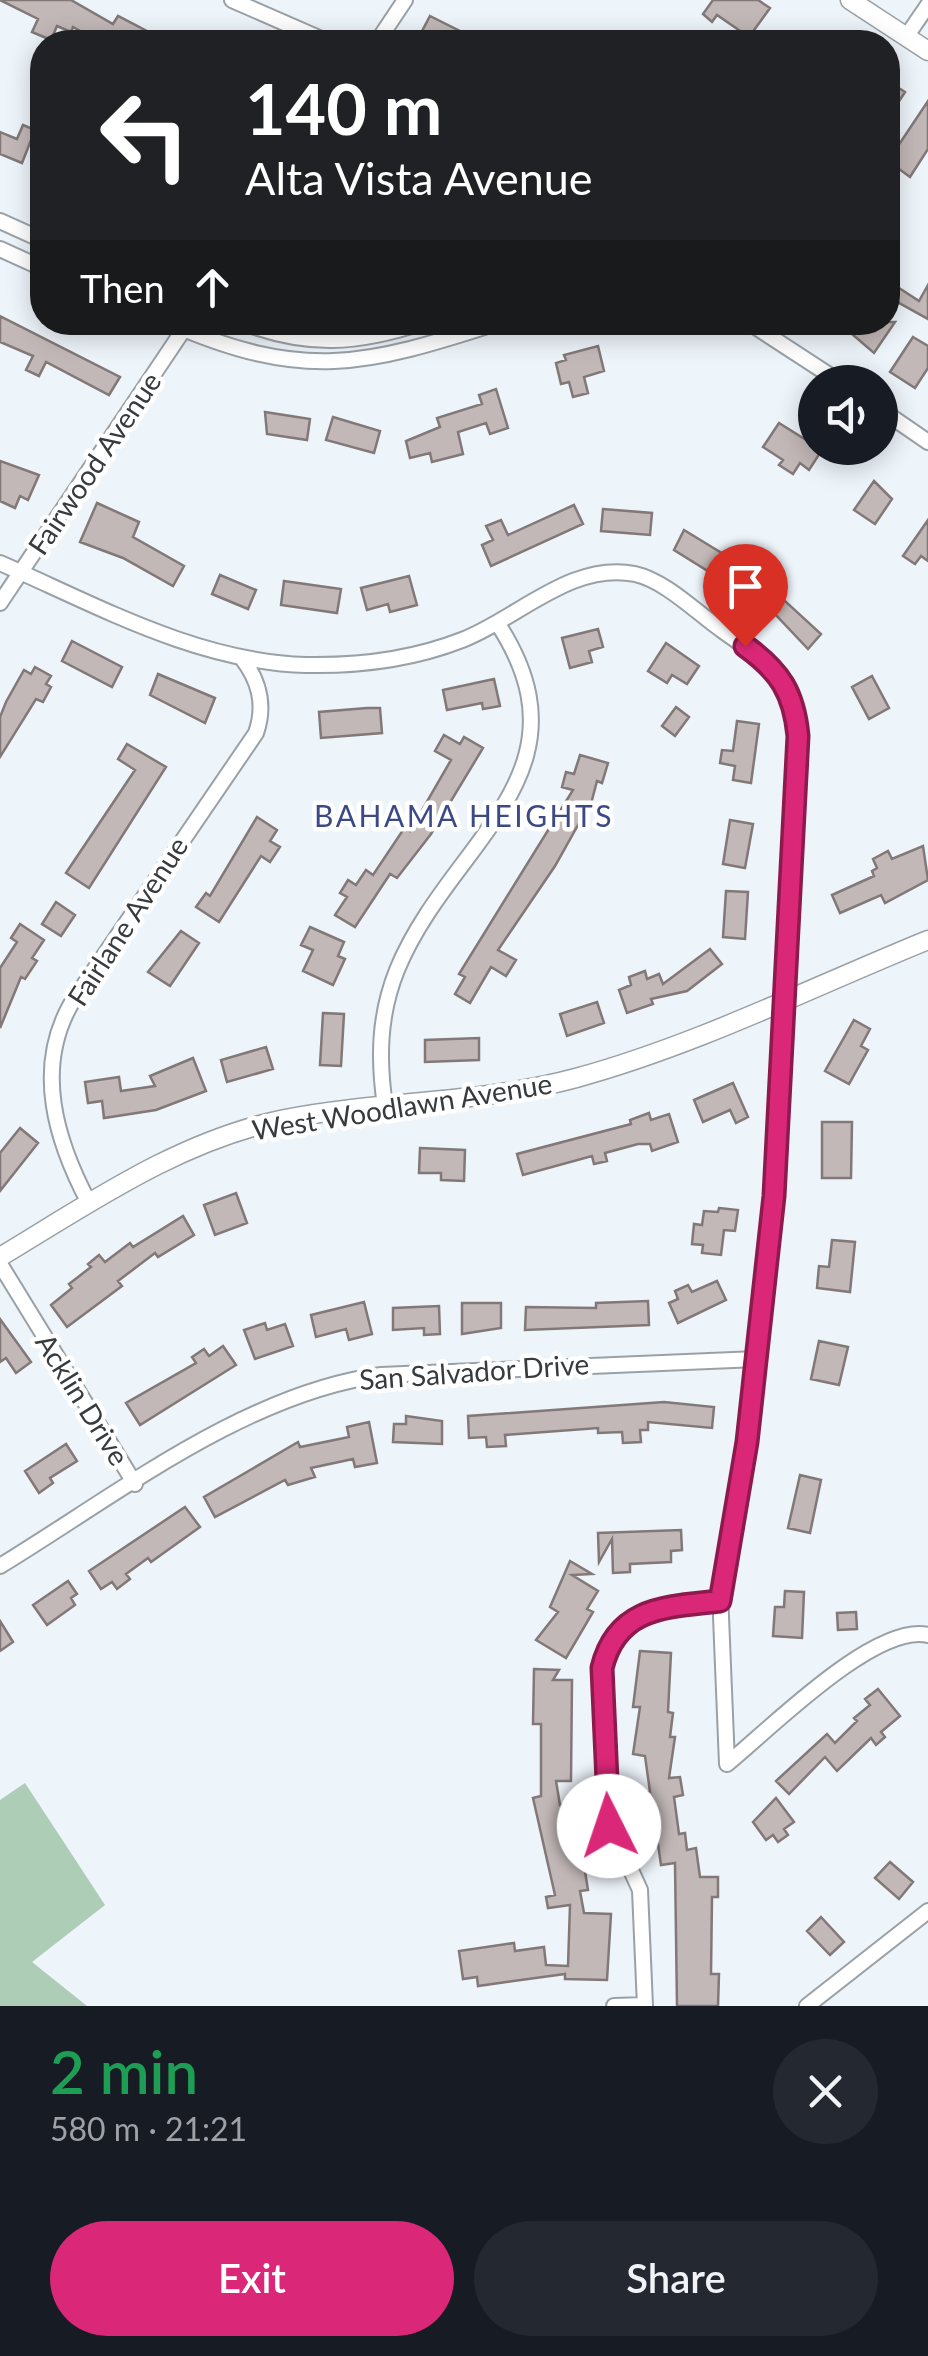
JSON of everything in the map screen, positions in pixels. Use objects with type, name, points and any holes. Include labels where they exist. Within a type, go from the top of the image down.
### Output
[{"type":"street","points":[[232,0],[301,30]]},
{"type":"street","points":[[384,30],[404,0]]},
{"type":"street","points":[[850,0],[895,30]]},
{"type":"street","points":[[906,37],[928,5]]},
{"type":"street","points":[[900,33],[928,52]]},
{"type":"street","points":[[0,222],[30,235]]},
{"type":"street","points":[[0,249],[30,263]]},
{"type":"street","name":"Fairwood Avenue","points":[[0,604],[180,335]]},
{"type":"street","points":[[208,335],[258,356],[326,365],[398,354],[459,335]]},
{"type":"street","points":[[285,335],[344,342],[385,335]]},
{"type":"street","points":[[768,335],[814,365]]},
{"type":"street","points":[[898,421],[928,442]]},
{"type":"street","points":[[0,563],[202,649],[301,665],[370,664],[435,650],[498,624],[560,586],[594,575],[630,573],[662,586],[778,673],[795,708],[798,736],[774,1196],[756,1358],[720,1601],[727,1764],[862,1654],[892,1640],[928,1635]]},
{"type":"street","points":[[386,1106],[380,1037],[396,973],[506,799],[531,738],[530,687],[518,656],[498,624]]},
{"type":"street","name":"Fairlane Avenue","points":[[89,1203],[61,1140],[51,1090],[56,1034],[71,1004],[256,732],[262,703],[255,678],[240,657]]},
{"type":"street","name":"West Woodlawn Avenue","points":[[0,1260],[89,1203],[217,1139],[283,1120],[386,1106],[471,1100],[573,1079],[654,1053],[928,940]]},
{"type":"street","name":"Acklin Drive","points":[[0,1260],[135,1484]]},
{"type":"street","name":"San Salvador Drive","points":[[0,1566],[246,1418],[298,1394],[351,1379],[583,1363],[756,1358]]},
{"type":"street","points":[[614,2006],[644,2005],[642,1898],[606,1814],[602,1668],[611,1641],[635,1616],[656,1608],[720,1601]]},
{"type":"street","points":[[807,2006],[928,1911]]},
{"type":"green space","points":[[25,1783],[105,1905],[32,1962],[87,2006],[0,2006],[0,1800]]},
{"type":"building","points":[[0,0],[71,0],[113,24],[118,16],[145,30],[73,27],[66,30],[57,26],[55,30],[33,30],[38,19]]},
{"type":"building","points":[[713,0],[758,0],[770,8],[754,30],[739,30],[717,15],[712,22],[703,14]]},
{"type":"building","points":[[430,16],[458,30],[423,30]]},
{"type":"building","points":[[928,101],[928,149],[910,177],[900,170],[900,143]]},
{"type":"building","points":[[23,125],[30,128],[30,143],[22,163],[0,154],[0,132],[17,139]]},
{"type":"building","points":[[928,285],[928,319],[900,303],[900,289],[919,301]]},
{"type":"building","points":[[0,316],[30,331],[30,335],[37,335],[120,377],[109,395],[46,362],[39,376],[26,370],[33,356],[0,342]]},
{"type":"building","points":[[853,335],[886,335],[874,353]]},
{"type":"building","points":[[913,337],[928,346],[928,368],[915,388],[898,377],[898,365],[895,365]]},
{"type":"building","points":[[598,346],[604,371],[584,377],[588,393],[573,397],[569,382],[561,384],[556,363],[566,360],[564,355]]},
{"type":"building","points":[[496,389],[508,428],[490,434],[486,423],[458,432],[463,454],[432,462],[430,453],[410,458],[406,441],[440,427],[437,418],[482,404],[479,395]]},
{"type":"building","points":[[265,412],[310,419],[307,440],[267,434]]},
{"type":"building","points":[[333,417],[380,431],[374,453],[326,440]]},
{"type":"building","points":[[779,423],[798,435],[799,465],[793,474],[779,465],[783,460],[763,447]]},
{"type":"building","points":[[0,461],[39,475],[28,500],[20,496],[15,508],[0,501]]},
{"type":"building","points":[[874,481],[892,499],[875,524],[854,510]]},
{"type":"building","points":[[97,503],[139,522],[133,537],[184,566],[173,586],[123,558],[80,542]]},
{"type":"building","points":[[574,505],[583,524],[491,566],[482,545],[493,540],[486,526],[501,520],[508,535]]},
{"type":"building","points":[[603,509],[652,513],[650,535],[601,531]]},
{"type":"building","points":[[928,520],[928,561],[921,556],[915,564],[903,556]]},
{"type":"building","points":[[684,530],[748,569],[752,562],[766,571],[761,579],[821,634],[808,649],[772,611],[674,550]]},
{"type":"building","points":[[220,575],[256,590],[248,609],[212,594]]},
{"type":"building","points":[[409,576],[417,605],[390,612],[388,604],[367,610],[361,588]]},
{"type":"building","points":[[284,581],[341,589],[337,613],[281,605]]},
{"type":"building","points":[[598,629],[603,647],[589,651],[592,662],[570,668],[562,638]]},
{"type":"building","points":[[72,641],[122,667],[112,687],[62,661]]},
{"type":"building","points":[[666,643],[699,666],[687,684],[672,675],[667,683],[648,671]]},
{"type":"building","points":[[35,667],[51,676],[46,684],[51,687],[43,702],[36,699],[0,757],[0,717],[24,670],[31,674]]},
{"type":"building","points":[[158,674],[215,698],[205,723],[150,695]]},
{"type":"building","points":[[872,676],[889,708],[869,719],[852,687]]},
{"type":"building","points":[[494,679],[500,706],[483,709],[482,703],[447,710],[443,690]]},
{"type":"building","points":[[676,707],[689,717],[675,736],[662,726]]},
{"type":"building","points":[[380,708],[382,733],[321,738],[319,712]]},
{"type":"building","points":[[737,721],[759,724],[751,783],[733,780],[735,766],[720,763],[722,750],[733,751]]},
{"type":"building","points":[[444,735],[460,744],[464,737],[483,748],[431,834],[397,878],[390,874],[355,927],[335,915],[347,897],[340,893],[348,880],[356,885],[366,870],[373,875],[405,827],[410,831],[451,760],[435,751]]},
{"type":"building","points":[[127,744],[166,767],[89,888],[66,873],[135,770],[118,759]]},
{"type":"building","points":[[580,755],[608,763],[602,783],[597,781],[592,800],[555,866],[498,950],[516,960],[506,976],[491,967],[470,1003],[455,994],[465,977],[459,974],[573,790],[562,787],[566,772],[574,774]]},
{"type":"building","points":[[257,817],[277,830],[270,841],[280,847],[270,862],[261,856],[219,922],[196,907],[206,893],[210,896]]},
{"type":"building","points":[[730,820],[753,824],[745,868],[723,864]]},
{"type":"building","points":[[923,846],[928,880],[885,903],[881,895],[840,913],[832,895],[874,876],[872,871],[877,868],[873,859],[888,851],[892,859]]},
{"type":"building","points":[[726,891],[748,892],[745,939],[723,937]]},
{"type":"building","points":[[56,902],[75,915],[61,936],[42,924]]},
{"type":"building","points":[[20,924],[44,940],[32,958],[37,961],[25,979],[21,977],[0,1028],[0,968],[17,942],[11,938]]},
{"type":"building","points":[[310,927],[344,942],[338,956],[345,959],[333,985],[303,971],[313,950],[301,945]]},
{"type":"building","points":[[181,931],[199,943],[170,986],[148,972]]},
{"type":"building","points":[[710,949],[722,964],[687,991],[651,999],[653,1004],[627,1013],[619,990],[631,985],[629,977],[645,971],[647,979],[659,974],[663,984]]},
{"type":"building","points":[[597,1002],[604,1023],[567,1036],[560,1014]]},
{"type":"building","points":[[323,1013],[344,1014],[341,1066],[320,1065]]},
{"type":"building","points":[[854,1020],[870,1029],[861,1046],[868,1050],[849,1084],[825,1071]]},
{"type":"building","points":[[479,1038],[479,1060],[425,1062],[425,1040]]},
{"type":"building","points":[[266,1047],[273,1069],[227,1082],[221,1060]]},
{"type":"building","points":[[193,1058],[206,1091],[156,1110],[104,1118],[102,1101],[88,1103],[85,1082],[119,1077],[121,1091],[155,1086],[150,1076]]},
{"type":"building","points":[[733,1083],[748,1117],[736,1123],[730,1110],[703,1122],[694,1100]]},
{"type":"building","points":[[649,1113],[651,1120],[669,1114],[678,1142],[652,1151],[650,1144],[638,1144],[605,1153],[607,1161],[594,1164],[592,1156],[523,1175],[517,1154],[631,1124],[630,1120]]},
{"type":"building","points":[[822,1122],[852,1122],[851,1178],[822,1178]]},
{"type":"building","points":[[20,1128],[38,1143],[0,1191],[0,1153]]},
{"type":"building","points":[[420,1148],[465,1150],[464,1181],[441,1180],[441,1173],[419,1173]]},
{"type":"building","points":[[236,1193],[247,1223],[215,1235],[204,1205]]},
{"type":"building","points":[[719,1208],[738,1210],[735,1231],[724,1230],[721,1255],[702,1253],[703,1245],[692,1244],[694,1224],[702,1225],[704,1211],[718,1212]]},
{"type":"building","points":[[183,1216],[194,1235],[158,1257],[155,1253],[118,1281],[122,1286],[67,1327],[51,1305],[91,1267],[88,1264],[99,1255],[105,1262],[130,1243],[133,1247]]},
{"type":"building","points":[[832,1240],[855,1242],[850,1292],[817,1288],[819,1266],[829,1267]]},
{"type":"building","points":[[717,1281],[726,1300],[678,1323],[669,1303],[678,1299],[675,1291],[688,1285],[692,1292]]},
{"type":"building","points":[[648,1301],[649,1325],[525,1330],[526,1307],[596,1308],[596,1303]]},
{"type":"building","points":[[364,1302],[372,1334],[349,1340],[346,1329],[316,1337],[311,1315]]},
{"type":"building","points":[[462,1303],[501,1303],[501,1328],[462,1334]]},
{"type":"building","points":[[439,1306],[440,1334],[424,1335],[424,1328],[393,1330],[393,1308]]},
{"type":"building","points":[[0,1319],[31,1362],[16,1373],[6,1358],[0,1362]]},
{"type":"building","points":[[265,1323],[267,1330],[285,1324],[293,1346],[255,1359],[244,1330]]},
{"type":"building","points":[[819,1341],[848,1347],[839,1385],[811,1379]]},
{"type":"building","points":[[223,1346],[236,1365],[140,1425],[126,1403],[196,1363],[192,1357],[204,1349],[209,1356]]},
{"type":"building","points":[[664,1402],[714,1407],[712,1428],[648,1422],[648,1430],[640,1430],[641,1442],[623,1443],[622,1432],[598,1433],[598,1428],[505,1435],[506,1446],[487,1447],[486,1437],[469,1438],[468,1416]]},
{"type":"building","points":[[406,1416],[442,1421],[442,1444],[393,1442],[394,1424],[406,1424]]},
{"type":"building","points":[[369,1422],[377,1463],[355,1467],[353,1459],[311,1468],[315,1477],[288,1485],[285,1480],[215,1517],[204,1497],[298,1442],[300,1447],[349,1437],[347,1427]]},
{"type":"building","points":[[66,1444],[77,1461],[50,1478],[53,1483],[39,1493],[25,1471]]},
{"type":"building","points":[[800,1475],[821,1480],[810,1533],[788,1528]]},
{"type":"building","points":[[185,1507],[200,1527],[151,1562],[148,1558],[126,1574],[130,1579],[117,1589],[112,1582],[101,1589],[89,1571]]},
{"type":"building","points":[[681,1530],[682,1550],[671,1551],[671,1562],[630,1564],[630,1572],[613,1573],[612,1539],[599,1562],[598,1533]]},
{"type":"building","points":[[570,1561],[592,1574],[572,1575],[598,1591],[587,1609],[593,1612],[566,1658],[536,1640],[558,1612],[550,1607]]},
{"type":"building","points":[[68,1581],[77,1594],[71,1598],[75,1605],[47,1625],[33,1605]]},
{"type":"building","points":[[785,1591],[804,1592],[802,1638],[773,1636],[775,1607],[784,1607]]},
{"type":"building","points":[[856,1612],[857,1629],[838,1630],[837,1613]]},
{"type":"building","points":[[0,1621],[13,1642],[0,1651]]},
{"type":"building","points":[[640,1651],[671,1653],[668,1712],[673,1713],[670,1737],[675,1737],[669,1778],[680,1777],[683,1795],[674,1797],[679,1834],[685,1833],[687,1850],[696,1848],[700,1877],[718,1877],[718,1897],[712,1897],[711,1974],[719,1974],[718,2006],[677,2006],[675,1863],[661,1865],[657,1837],[649,1839],[637,1794],[650,1792],[645,1756],[633,1754],[640,1707],[633,1707]]},
{"type":"building","points":[[534,1669],[559,1670],[553,1680],[572,1680],[571,1781],[556,1781],[560,1805],[574,1803],[588,1890],[580,1891],[584,1913],[611,1914],[607,1980],[565,1979],[565,1974],[478,1986],[477,1977],[463,1979],[459,1951],[514,1943],[515,1951],[544,1947],[546,1965],[568,1966],[570,1905],[548,1908],[546,1897],[555,1895],[533,1798],[541,1796],[541,1724],[533,1724]]},
{"type":"building","points":[[878,1689],[900,1716],[881,1732],[885,1737],[876,1745],[871,1738],[837,1771],[825,1757],[789,1794],[776,1781],[827,1734],[835,1743],[870,1705],[865,1699]]},
{"type":"building","points":[[776,1798],[794,1822],[784,1829],[788,1835],[778,1842],[773,1835],[766,1840],[753,1822]]},
{"type":"building","points":[[890,1862],[913,1882],[899,1899],[875,1878]]},
{"type":"building","points":[[821,1917],[844,1942],[830,1955],[807,1931]]},
{"type":"district","name":"BAHAMA HEIGHTS","points":[[464,815]]},
{"type":"route","points":[[609,1826],[602,1668],[606,1652],[626,1623],[645,1611],[720,1601],[747,1442],[774,1196],[798,736],[795,708],[786,684],[770,664],[745,646]]}]
